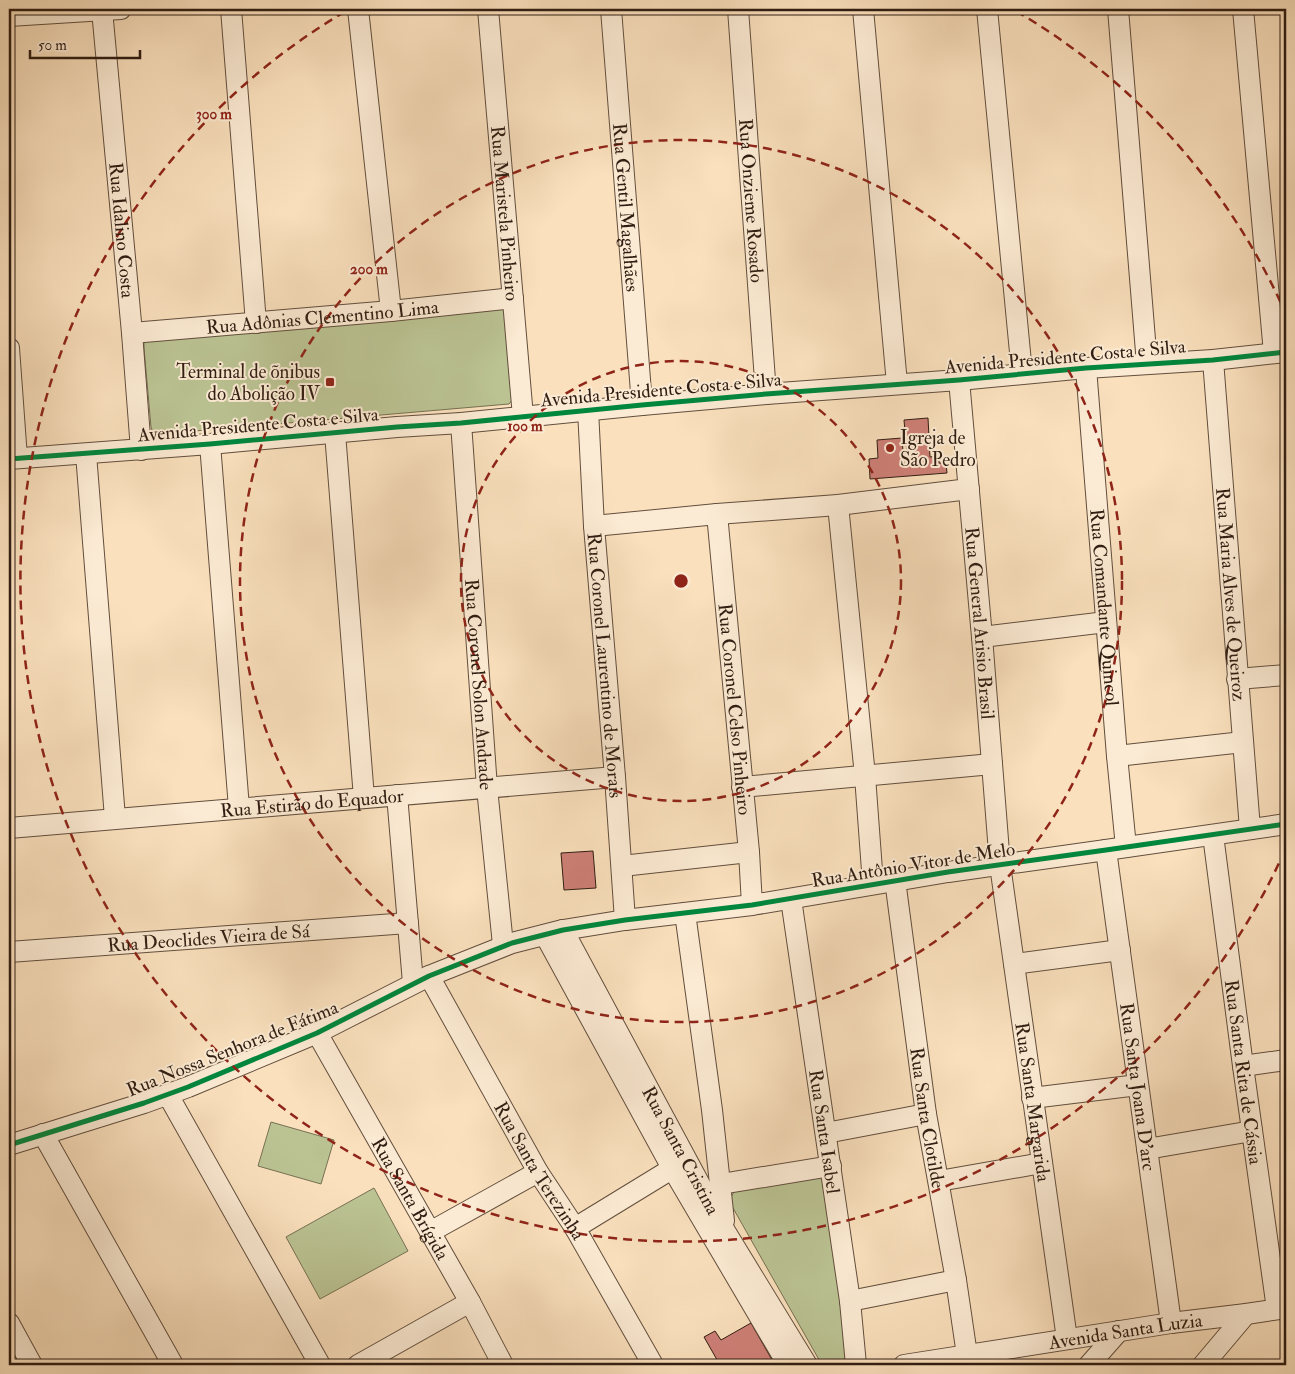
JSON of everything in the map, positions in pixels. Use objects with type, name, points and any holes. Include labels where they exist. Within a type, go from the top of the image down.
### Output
[{"type":"street","points":[[231,9],[256,323]]},
{"type":"street","points":[[358,9],[390,311]]},
{"type":"street","name":"Rua Maristela Pinheiro","points":[[488,9],[523,417]]},
{"type":"street","name":"Rua Gentil Magalhães","points":[[611,9],[642,405]]},
{"type":"street","name":"Rua Onzieme Rosado","points":[[738,9],[766,394]]},
{"type":"street","points":[[863,9],[896,384]]},
{"type":"street","points":[[987,9],[1022,373]]},
{"type":"street","points":[[1118,9],[1146,364]]},
{"type":"street","points":[[1242,9],[1280,353]]},
{"type":"street","points":[[9,16],[112,10]]},
{"type":"street","name":"Rua Idalino Costa","points":[[112,10],[141,450]]},
{"type":"street","name":"Rua Adônias Clementino Lima","points":[[132,333],[390,311],[513,298]]},
{"type":"street","points":[[9,348],[13,459]]},
{"type":"street","name":"Avenida Presidente Costa e Silva","points":[[13,459],[461,423],[766,394],[959,380],[1086,368],[1213,360],[1280,353]]},
{"type":"street","name":"Rua Maria Alves de Queiroz","points":[[1213,360],[1250,829]]},
{"type":"street","name":"Rua Comandante Quincol","points":[[1086,368],[1126,847]]},
{"type":"street","name":"Rua General Arisio Brasil","points":[[959,380],[1000,865]]},
{"type":"street","name":"Rua Coronel Laurentino de Morais","points":[[588,410],[594,526],[625,920]]},
{"type":"street","name":"Rua Coronel Solon Andrade","points":[[461,423],[487,788],[503,946]]},
{"type":"street","points":[[335,433],[364,798]]},
{"type":"street","points":[[210,444],[239,808]]},
{"type":"street","points":[[86,454],[115,818]]},
{"type":"street","points":[[594,526],[838,505],[969,489]]},
{"type":"street","points":[[838,505],[865,776],[873,884]]},
{"type":"street","name":"Rua Coronel Celso Pinheiro","points":[[717,514],[749,852],[752,905]]},
{"type":"street","points":[[982,637],[1106,622]]},
{"type":"street","points":[[1238,679],[1286,675]]},
{"type":"street","points":[[1117,756],[1243,742]]},
{"type":"street","points":[[742,787],[992,764]]},
{"type":"street","name":"Rua Estirão do Equador","points":[[9,828],[615,777]]},
{"type":"street","points":[[397,795],[408,923],[421,979]]},
{"type":"street","name":"Rua Antônio Vitor de Melo","points":[[554,932],[625,920],[752,905],[948,872],[1286,824]]},
{"type":"street","name":"Rua Santa Rita de Cássia","points":[[1213,835],[1252,1131],[1282,1309]]},
{"type":"street","name":"Rua Santa Joana D'arc","points":[[1106,850],[1171,1323]]},
{"type":"street","points":[[622,866],[749,852]]},
{"type":"street","name":"Rua Santa Margarida","points":[[1000,865],[1066,1339]]},
{"type":"street","name":"Rua Santa Clotilde","points":[[896,880],[926,1114],[956,1280],[976,1357]]},
{"type":"street","name":"Rua Santa Isabel","points":[[791,899],[850,1301],[856,1365]]},
{"type":"street","points":[[685,914],[712,1110],[725,1231]]},
{"type":"street","name":"Rua Deoclides Vieira de Sá","points":[[9,952],[408,923]]},
{"type":"street","name":"Rua Nossa Senhora de Fátima","points":[[9,1144],[168,1095],[317,1033],[421,979],[503,946],[554,932]]},
{"type":"street","name":"Rua Santa Cristina","points":[[554,932],[788,1365]]},
{"type":"street","points":[[1014,964],[1120,950]]},
{"type":"street","name":"Rua Santa Terezinha","points":[[421,979],[538,1172],[575,1228],[653,1365]]},
{"type":"street","name":"Rua Santa Brígida","points":[[317,1033],[470,1302],[503,1365]]},
{"type":"street","points":[[1243,1066],[1286,1060]]},
{"type":"street","points":[[1032,1098],[1138,1085]]},
{"type":"street","points":[[168,1095],[320,1365]]},
{"type":"street","points":[[826,1133],[926,1114]]},
{"type":"street","points":[[1147,1149],[1252,1131]]},
{"type":"street","points":[[43,1134],[173,1365]]},
{"type":"street","points":[[939,1182],[1042,1163]]},
{"type":"street","points":[[575,1228],[679,1164]]},
{"type":"street","name":"Rua Santa Cristina","points":[[679,1164],[725,1231],[807,1365]]},
{"type":"street","points":[[720,1184],[831,1166]]},
{"type":"street","points":[[430,1232],[538,1172]]},
{"type":"street","points":[[850,1301],[956,1280]]},
{"type":"street","points":[[358,1365],[470,1302]]},
{"type":"street","name":"Avenida Santa Luzia","points":[[904,1365],[976,1357],[1066,1339],[1282,1309]]},
{"type":"street","points":[[1202,1365],[1246,1314]]},
{"type":"street","points":[[9,1323],[30,1365]]},
{"type":"street","points":[[1089,1365],[1119,1331]]},
{"type":"green space","points":[[502,309],[508,312],[513,399],[509,404],[160,434],[153,433],[144,348],[144,343],[149,338]]},
{"type":"green space","points":[[271,1122],[334,1140],[321,1184],[258,1166]]},
{"type":"green space","points":[[825,1172],[850,1360],[838,1365],[822,1365],[729,1201],[736,1188]]},
{"type":"green space","points":[[374,1188],[408,1251],[320,1299],[286,1237]]},
{"type":"building","name":"Igreja de São Pedro","points":[[928,418],[930,457],[939,456],[939,463],[946,463],[947,473],[870,479],[869,459],[878,458],[877,440],[902,438],[904,465],[908,465],[904,420]]},
{"type":"building","points":[[593,851],[596,888],[564,890],[561,853]]},
{"type":"building","points":[[751,1323],[775,1365],[720,1365],[704,1337],[715,1331],[721,1340]]},
{"type":"cycle path","points":[[9,459],[461,423],[766,394],[959,380],[1086,368],[1213,360],[1286,352]]},
{"type":"cycle path","points":[[9,1145],[144,1103],[188,1087],[317,1033],[429,976],[512,943],[563,930],[625,920],[752,905],[948,872],[1286,824]]},
{"type":"place","name":"Terminal de õnibus do Abolição IV","points":[[330,382]]},
{"type":"place","name":"Igreja de São Pedro","points":[[890,448]]}]
